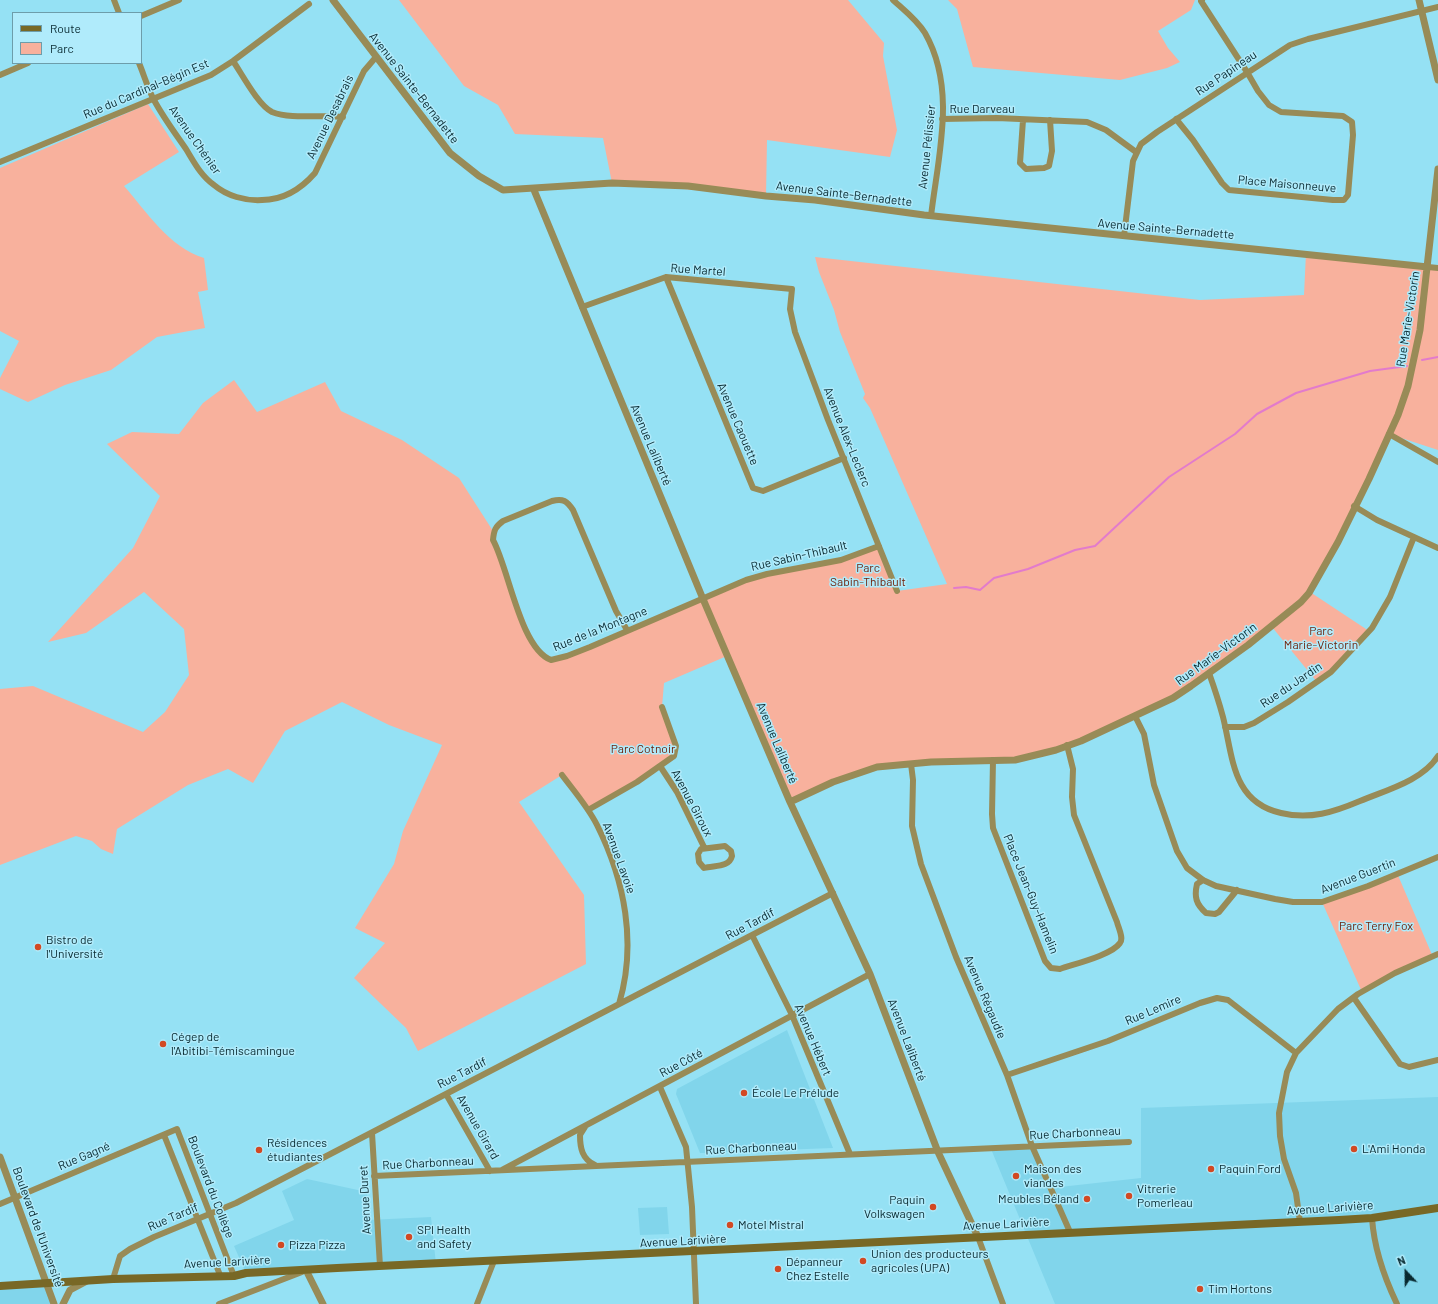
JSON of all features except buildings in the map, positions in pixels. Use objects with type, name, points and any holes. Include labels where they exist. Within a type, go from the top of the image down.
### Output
[{"type":"main road","name":"Avenue Larivière","points":[[0,1286],[89,1280],[220,1275],[234,1276],[246,1273],[380,1266],[694,1253],[1070,1232],[1300,1222],[1372,1218],[1438,1208]]},
{"type":"street","points":[[114,0],[119,12]]},
{"type":"street","points":[[142,16],[179,0]]},
{"type":"street","name":"Avenue Sainte-Bernadette","points":[[333,0],[450,153],[479,176],[503,190],[534,190],[612,183],[688,186],[931,216],[1438,268]]},
{"type":"street","name":"Avenue Pélissier","points":[[893,0],[916,21],[925,33],[942,78],[944,95],[939,162],[931,216]]},
{"type":"street","points":[[1201,0],[1248,72]]},
{"type":"street","points":[[1419,0],[1438,80]]},
{"type":"street","name":"Rue du Cardinal-Bégin Est","points":[[0,162],[211,75],[233,61],[309,4]]},
{"type":"street","name":"Rue Papineau","points":[[1136,152],[1141,144],[1176,119],[1290,45],[1308,39],[1438,7]]},
{"type":"street","name":"Avenue Desabrais","points":[[258,201],[272,200],[285,196],[298,189],[310,179],[322,162],[364,71],[376,57]]},
{"type":"street","points":[[233,61],[261,103],[272,112],[289,115],[328,115],[343,117]]},
{"type":"street","points":[[0,75],[26,64]]},
{"type":"street","name":"Avenue Chénier","points":[[139,64],[154,99],[199,170],[220,190],[234,196],[258,201]]},
{"type":"street","name":"Place Maisonneuve","points":[[1176,119],[1193,140],[1222,183],[1229,190],[1333,200],[1347,198],[1353,135],[1352,122],[1343,116],[1281,112],[1264,100],[1248,72]]},
{"type":"street","name":"Rue Darveau","points":[[942,119],[996,118],[1087,122],[1106,130],[1136,152]]},
{"type":"street","name":"Rue Darveau","points":[[1023,120],[1020,163],[1026,169],[1044,168],[1049,166],[1052,151],[1050,120]]},
{"type":"street","points":[[1124,236],[1133,161],[1136,152]]},
{"type":"street","name":"Rue Marie-Victorin","points":[[790,802],[859,772],[877,767],[911,764],[1015,760],[1056,750],[1081,741],[1173,698],[1272,626],[1309,593],[1338,542],[1398,415],[1416,351],[1428,267],[1438,169]]},
{"type":"street","name":"Avenue Laliberté","points":[[534,190],[703,599],[790,802],[870,974],[938,1152],[978,1237],[1003,1304]]},
{"type":"street","name":"Rue Martel","points":[[582,307],[666,277],[792,289]]},
{"type":"street","name":"Avenue Caouette","points":[[666,277],[754,488],[763,491],[844,458]]},
{"type":"street","name":"Avenue Alex-Leclerc","points":[[792,289],[790,309],[793,326],[897,591]]},
{"type":"street","points":[[1389,434],[1438,462]]},
{"type":"street","name":"Rue de la Montagne","points":[[627,630],[616,611],[573,510],[567,502],[559,499],[552,501],[503,521],[493,531],[493,540],[524,625],[534,644],[544,657],[551,660],[567,656],[703,599]]},
{"type":"street","points":[[1354,506],[1377,520],[1438,548]]},
{"type":"street","name":"Rue du Jardin","points":[[1225,727],[1244,726],[1254,723],[1288,702],[1331,672],[1372,628],[1390,597],[1414,537]]},
{"type":"street","name":"Rue Sabin-Thibault","points":[[703,599],[756,576],[841,560],[879,546]]},
{"type":"street","points":[[1209,673],[1218,697],[1230,756],[1246,792],[1266,808],[1289,815],[1306,816],[1326,814],[1400,785],[1421,774],[1438,756]]},
{"type":"street","name":"Avenue Giroux","points":[[662,707],[676,746],[674,756],[660,766],[676,792],[704,847]]},
{"type":"street","name":"Avenue Guertin","points":[[1135,716],[1144,734],[1154,785],[1177,851],[1187,868],[1203,880],[1216,886],[1293,902],[1322,902],[1368,886],[1438,857]]},
{"type":"street","name":"Place Jean-Guy-Hamelin","points":[[993,760],[993,828],[1045,961],[1052,968],[1060,969],[1110,951],[1121,943],[1122,938],[1074,815],[1072,797],[1073,769],[1067,745]]},
{"type":"street","name":"Avenue Régaudie","points":[[911,764],[913,780],[912,826],[921,864],[956,957],[1007,1075],[1032,1146],[1070,1232]]},
{"type":"street","points":[[588,810],[660,766]]},
{"type":"street","name":"Avenue Lavoie","points":[[562,775],[588,810],[596,824],[618,881],[628,921],[628,958],[625,982],[619,1004]]},
{"type":"street","name":"Avenue Giroux","points":[[725,846],[731,851],[731,860],[720,866],[704,868],[699,862],[698,854],[704,847],[725,846]]},
{"type":"street","points":[[1203,880],[1197,884],[1195,898],[1197,904],[1206,913],[1215,914],[1219,912],[1237,890]]},
{"type":"street","name":"Rue Tardif","points":[[113,1279],[120,1256],[130,1249],[236,1203],[833,893]]},
{"type":"street","name":"Avenue Hébert","points":[[752,935],[792,1015],[850,1154]]},
{"type":"street","points":[[1300,1222],[1296,1193],[1284,1159],[1280,1136],[1279,1112],[1287,1072],[1296,1053],[1338,1009],[1395,973],[1438,954]]},
{"type":"street","name":"Rue Côté","points":[[500,1171],[870,974]]},
{"type":"street","name":"Rue Lemire","points":[[1007,1075],[1108,1041],[1200,1003],[1217,998],[1228,1000],[1296,1053]]},
{"type":"street","points":[[1354,998],[1400,1064],[1409,1067],[1438,1060]]},
{"type":"street","points":[[660,1087],[686,1147],[694,1253],[696,1304]]},
{"type":"street","name":"Avenue Girard","points":[[446,1094],[490,1171]]},
{"type":"street","points":[[588,1124],[580,1135],[582,1154],[589,1163],[597,1166]]},
{"type":"street","name":"Rue Gagné","points":[[0,1204],[177,1129]]},
{"type":"street","name":"Boulevard du Collège","points":[[177,1129],[234,1276]]},
{"type":"street","name":"Avenue Duret","points":[[372,1133],[380,1266]]},
{"type":"street","name":"Boulevard du Collège","points":[[164,1135],[220,1275]]},
{"type":"street","name":"Rue Charbonneau","points":[[374,1176],[850,1154],[938,1152],[1129,1142]]},
{"type":"street","name":"Boulevard de l'Université","points":[[0,1157],[16,1197],[54,1304]]},
{"type":"street","points":[[1372,1218],[1377,1254],[1397,1304]]},
{"type":"street","points":[[477,1304],[494,1262]]},
{"type":"street","points":[[219,1304],[306,1270],[323,1304]]},
{"type":"street","points":[[63,1304],[70,1290],[89,1280]]},
{"type":"shaded area","name":"École Le Prélude","points":[[787,1030],[833,1148],[700,1153],[676,1094],[677,1089]]},
{"type":"shaded area","points":[[1438,1097],[1438,1304],[1055,1304],[991,1149],[1032,1146],[1051,1188],[1141,1178],[1141,1108]]},
{"type":"shaded area","points":[[307,1179],[367,1192],[368,1220],[431,1217],[436,1264],[246,1273],[234,1246],[294,1220],[282,1191]]},
{"type":"shaded area","points":[[667,1207],[669,1234],[640,1235],[638,1208]]},
{"type":"shaded area","points":[[46,1283],[54,1304],[0,1304],[0,1286]]},
{"type":"green space","points":[[399,0],[848,0],[884,43],[883,56],[897,130],[890,157],[767,140],[766,196],[612,183],[603,138],[515,134],[498,105],[464,86]]},
{"type":"green space","points":[[948,0],[1195,0],[1191,10],[1158,31],[1168,48],[1180,62],[1167,68],[1120,80],[973,67],[957,9]]},
{"type":"green space","points":[[148,104],[179,152],[124,186],[160,228],[180,246],[204,258],[208,290],[198,292],[205,328],[157,337],[111,370],[65,385],[28,402],[0,389],[0,378],[19,341],[0,331],[0,168]]},
{"type":"green space","points":[[1306,253],[1438,268],[1438,450],[1389,434],[1310,592],[1369,631],[1317,682],[1272,627],[1191,686],[1081,741],[1015,760],[877,767],[790,802],[727,656],[664,683],[662,707],[676,746],[674,756],[588,810],[562,775],[519,802],[584,895],[586,964],[418,1051],[406,1028],[354,978],[385,943],[355,928],[394,864],[403,831],[442,745],[389,725],[342,702],[285,731],[253,783],[228,769],[188,785],[117,829],[113,854],[101,849],[92,841],[76,836],[0,865],[0,689],[33,686],[143,732],[165,712],[189,675],[184,629],[144,592],[86,633],[48,642],[133,548],[160,496],[107,444],[132,432],[179,434],[203,403],[234,380],[257,412],[325,382],[341,411],[402,440],[459,478],[493,531],[493,540],[534,644],[552,660],[746,580],[819,565],[879,546],[897,591],[947,584],[870,408],[863,398],[865,394],[840,332],[834,310],[819,272],[815,257],[1200,300],[1304,295]]},
{"type":"green space","name":"Parc Terry Fox","points":[[1397,873],[1433,957],[1362,992],[1322,902]]},
{"type":"waterway","points":[[1422,360],[1438,357]]},
{"type":"waterway","points":[[954,588],[966,587],[980,590],[994,578],[1028,569],[1075,550],[1095,546],[1169,477],[1235,434],[1257,414],[1296,393],[1370,371],[1407,366]]},
{"type":"place","name":"Bistro de l'Université","points":[[38,947]]},
{"type":"place","name":"Cégep de l'Abitibi-Témiscamingue","points":[[163,1044]]},
{"type":"place","name":"École Le Prélude","points":[[744,1093]]},
{"type":"place","name":"L'Ami Honda","points":[[1354,1149]]},
{"type":"place","name":"Résidences étudiantes","points":[[259,1150]]},
{"type":"place","name":"Paquin Ford","points":[[1211,1169]]},
{"type":"place","name":"Maison des viandes","points":[[1016,1176]]},
{"type":"place","name":"Vitrerie Pomerleau","points":[[1129,1196]]},
{"type":"place","name":"Meubles Béland","points":[[1087,1199]]},
{"type":"place","name":"Paquin Volkswagen","points":[[933,1207]]},
{"type":"place","name":"Motel Mistral","points":[[730,1225]]},
{"type":"place","name":"SPI Health and Safety","points":[[409,1237]]},
{"type":"place","name":"Pizza Pizza","points":[[281,1245]]},
{"type":"place","name":"Union des producteurs agricoles (UPA)","points":[[863,1261]]},
{"type":"place","name":"Dépanneur Chez Estelle","points":[[778,1269]]},
{"type":"place","name":"Tim Hortons","points":[[1200,1289]]},
{"type":"park label","name":"Parc Sabin-Thibault","points":[[868,575]]},
{"type":"park label","name":"Parc Marie-Victorin","points":[[1321,638]]},
{"type":"park label","name":"Parc Cotnoir","points":[[643,749]]}]
